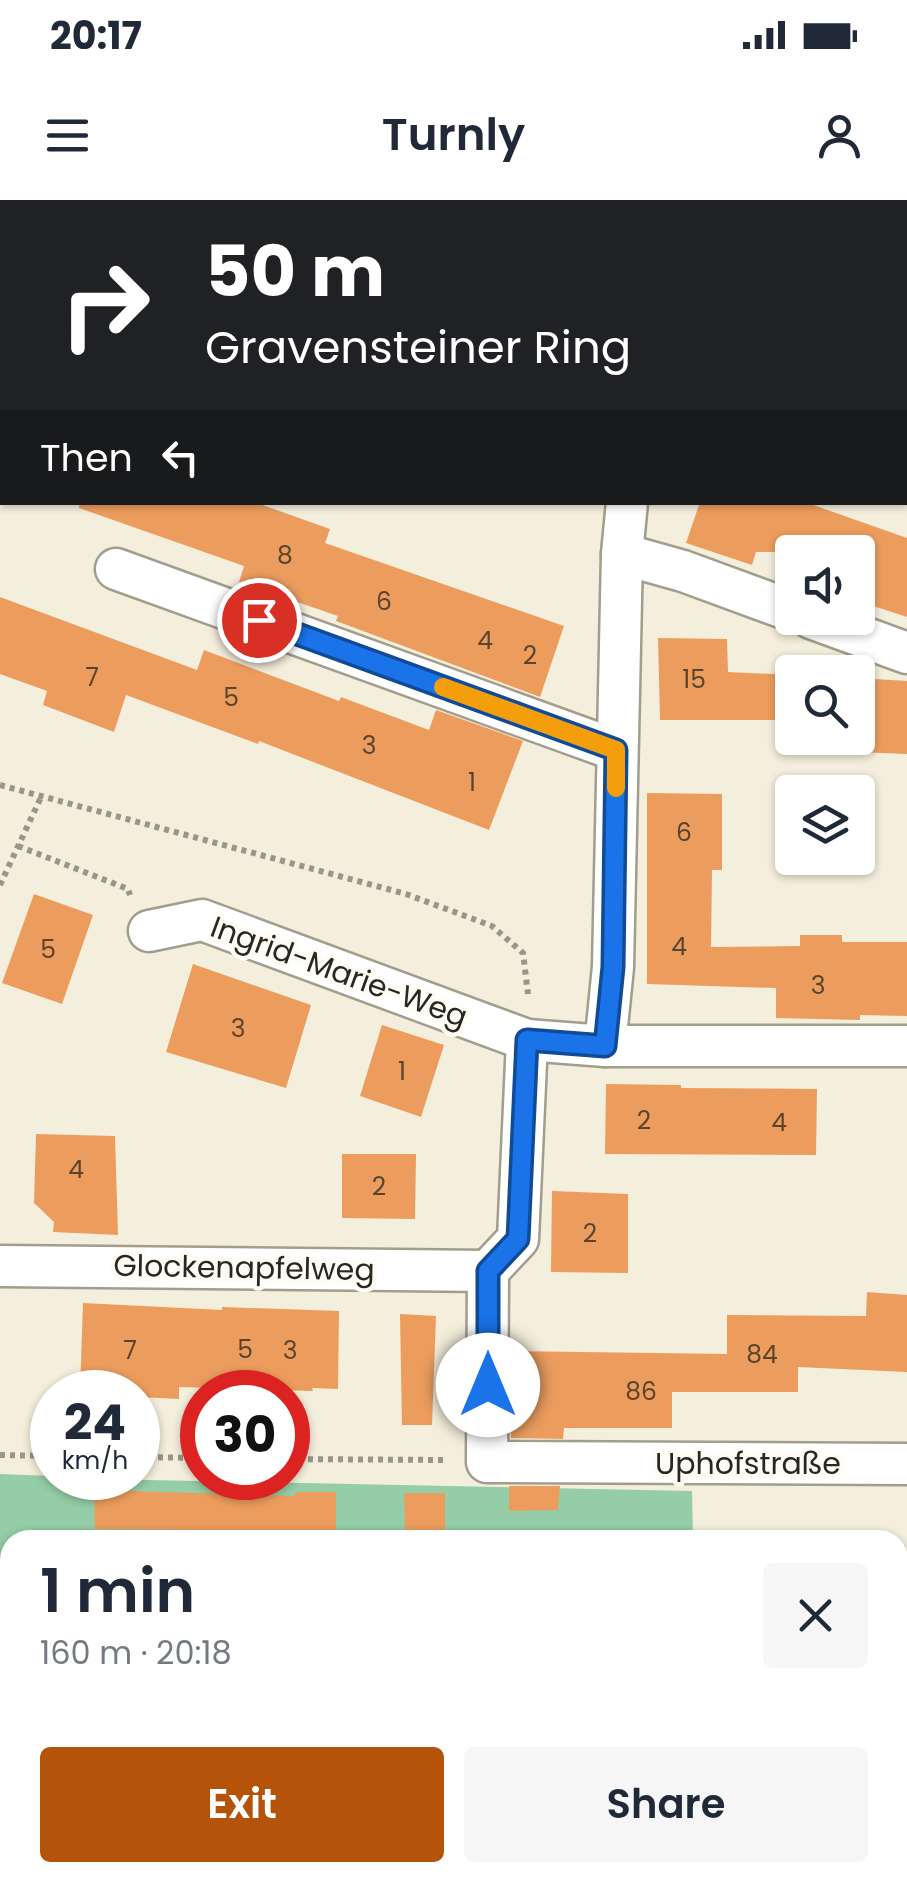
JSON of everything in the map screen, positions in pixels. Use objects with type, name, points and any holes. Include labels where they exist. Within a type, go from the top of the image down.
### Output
[{"type":"street","points":[[605,1046],[613,967],[616,750],[627,505]]},
{"type":"street","points":[[622,554],[684,571],[775,605]]},
{"type":"street","points":[[116,569],[616,750]]},
{"type":"street","points":[[859,635],[907,652]]},
{"type":"street","name":"Ingrid-Marie-Weg","points":[[150,932],[202,920],[527,1040],[605,1046],[907,1046]]},
{"type":"street","points":[[488,1462],[488,1271],[518,1239],[527,1040]]},
{"type":"street","name":"Glockenapfelweg","points":[[0,1266],[488,1271]]},
{"type":"street","name":"Uphofstraße","points":[[488,1462],[907,1464]]},
{"type":"path","points":[[0,785],[406,894],[492,926],[523,952],[529,1006],[527,1040]]},
{"type":"path","points":[[0,885],[42,795]]},
{"type":"path","points":[[18,846],[128,890],[150,932]]},
{"type":"path","points":[[0,1455],[30,1456]]},
{"type":"path","points":[[310,1458],[488,1462]]},
{"type":"green space","points":[[0,1474],[30,1475],[30,1500],[160,1500],[160,1480],[180,1481],[180,1500],[310,1500],[310,1483],[692,1491],[693,1530],[0,1530]]},
{"type":"building","points":[[262,505],[330,529],[325,543],[564,626],[540,697],[336,621],[338,616],[239,582],[244,566],[79,508]]},
{"type":"building","points":[[699,505],[814,505],[907,538],[907,617],[875,607],[875,535],[775,535],[775,552],[756,552],[752,565],[686,543]]},
{"type":"building","points":[[0,597],[197,670],[204,650],[429,730],[436,710],[523,741],[489,830],[259,741],[258,744],[126,695],[114,732],[43,705],[47,691],[0,674]]},
{"type":"building","points":[[658,638],[727,639],[728,672],[775,674],[775,720],[660,720]]},
{"type":"building","points":[[875,679],[907,681],[907,754],[875,753]]},
{"type":"building","points":[[647,793],[722,794],[722,870],[712,870],[711,947],[800,946],[800,935],[842,935],[842,942],[907,942],[907,1016],[860,1015],[860,1020],[776,1018],[776,988],[647,984]]},
{"type":"building","points":[[34,894],[93,915],[62,1004],[2,983]]},
{"type":"building","points":[[193,964],[311,1005],[286,1088],[166,1052]]},
{"type":"building","points":[[382,1025],[444,1045],[421,1117],[360,1096]]},
{"type":"building","points":[[606,1084],[817,1089],[816,1155],[605,1154]]},
{"type":"building","points":[[36,1134],[115,1136],[118,1235],[53,1232],[54,1222],[34,1203]]},
{"type":"building","points":[[342,1154],[416,1154],[415,1219],[342,1218]]},
{"type":"building","points":[[552,1191],[628,1194],[628,1273],[551,1272]]},
{"type":"building","points":[[867,1292],[907,1295],[907,1372],[798,1367],[798,1392],[672,1392],[672,1428],[564,1428],[563,1439],[511,1438],[511,1351],[727,1354],[727,1315],[866,1316]]},
{"type":"building","points":[[83,1303],[339,1311],[338,1389],[310,1391],[310,1370],[180,1370],[179,1399],[160,1398],[160,1370],[81,1370]]},
{"type":"building","points":[[400,1314],[436,1316],[432,1425],[402,1425]]},
{"type":"building","points":[[509,1486],[560,1486],[558,1510],[509,1511]]},
{"type":"building","points":[[160,1492],[180,1493],[180,1500],[310,1500],[310,1492],[336,1492],[336,1530],[95,1529],[94,1500],[160,1500]]},
{"type":"building","points":[[404,1493],[445,1493],[445,1530],[405,1530]]},
{"type":"slow traffic","points":[[443,687],[616,750],[616,788]]},
{"type":"route","points":[[259,620],[616,750],[613,967],[605,1046],[527,1040],[518,1239],[488,1271],[488,1385]]}]
